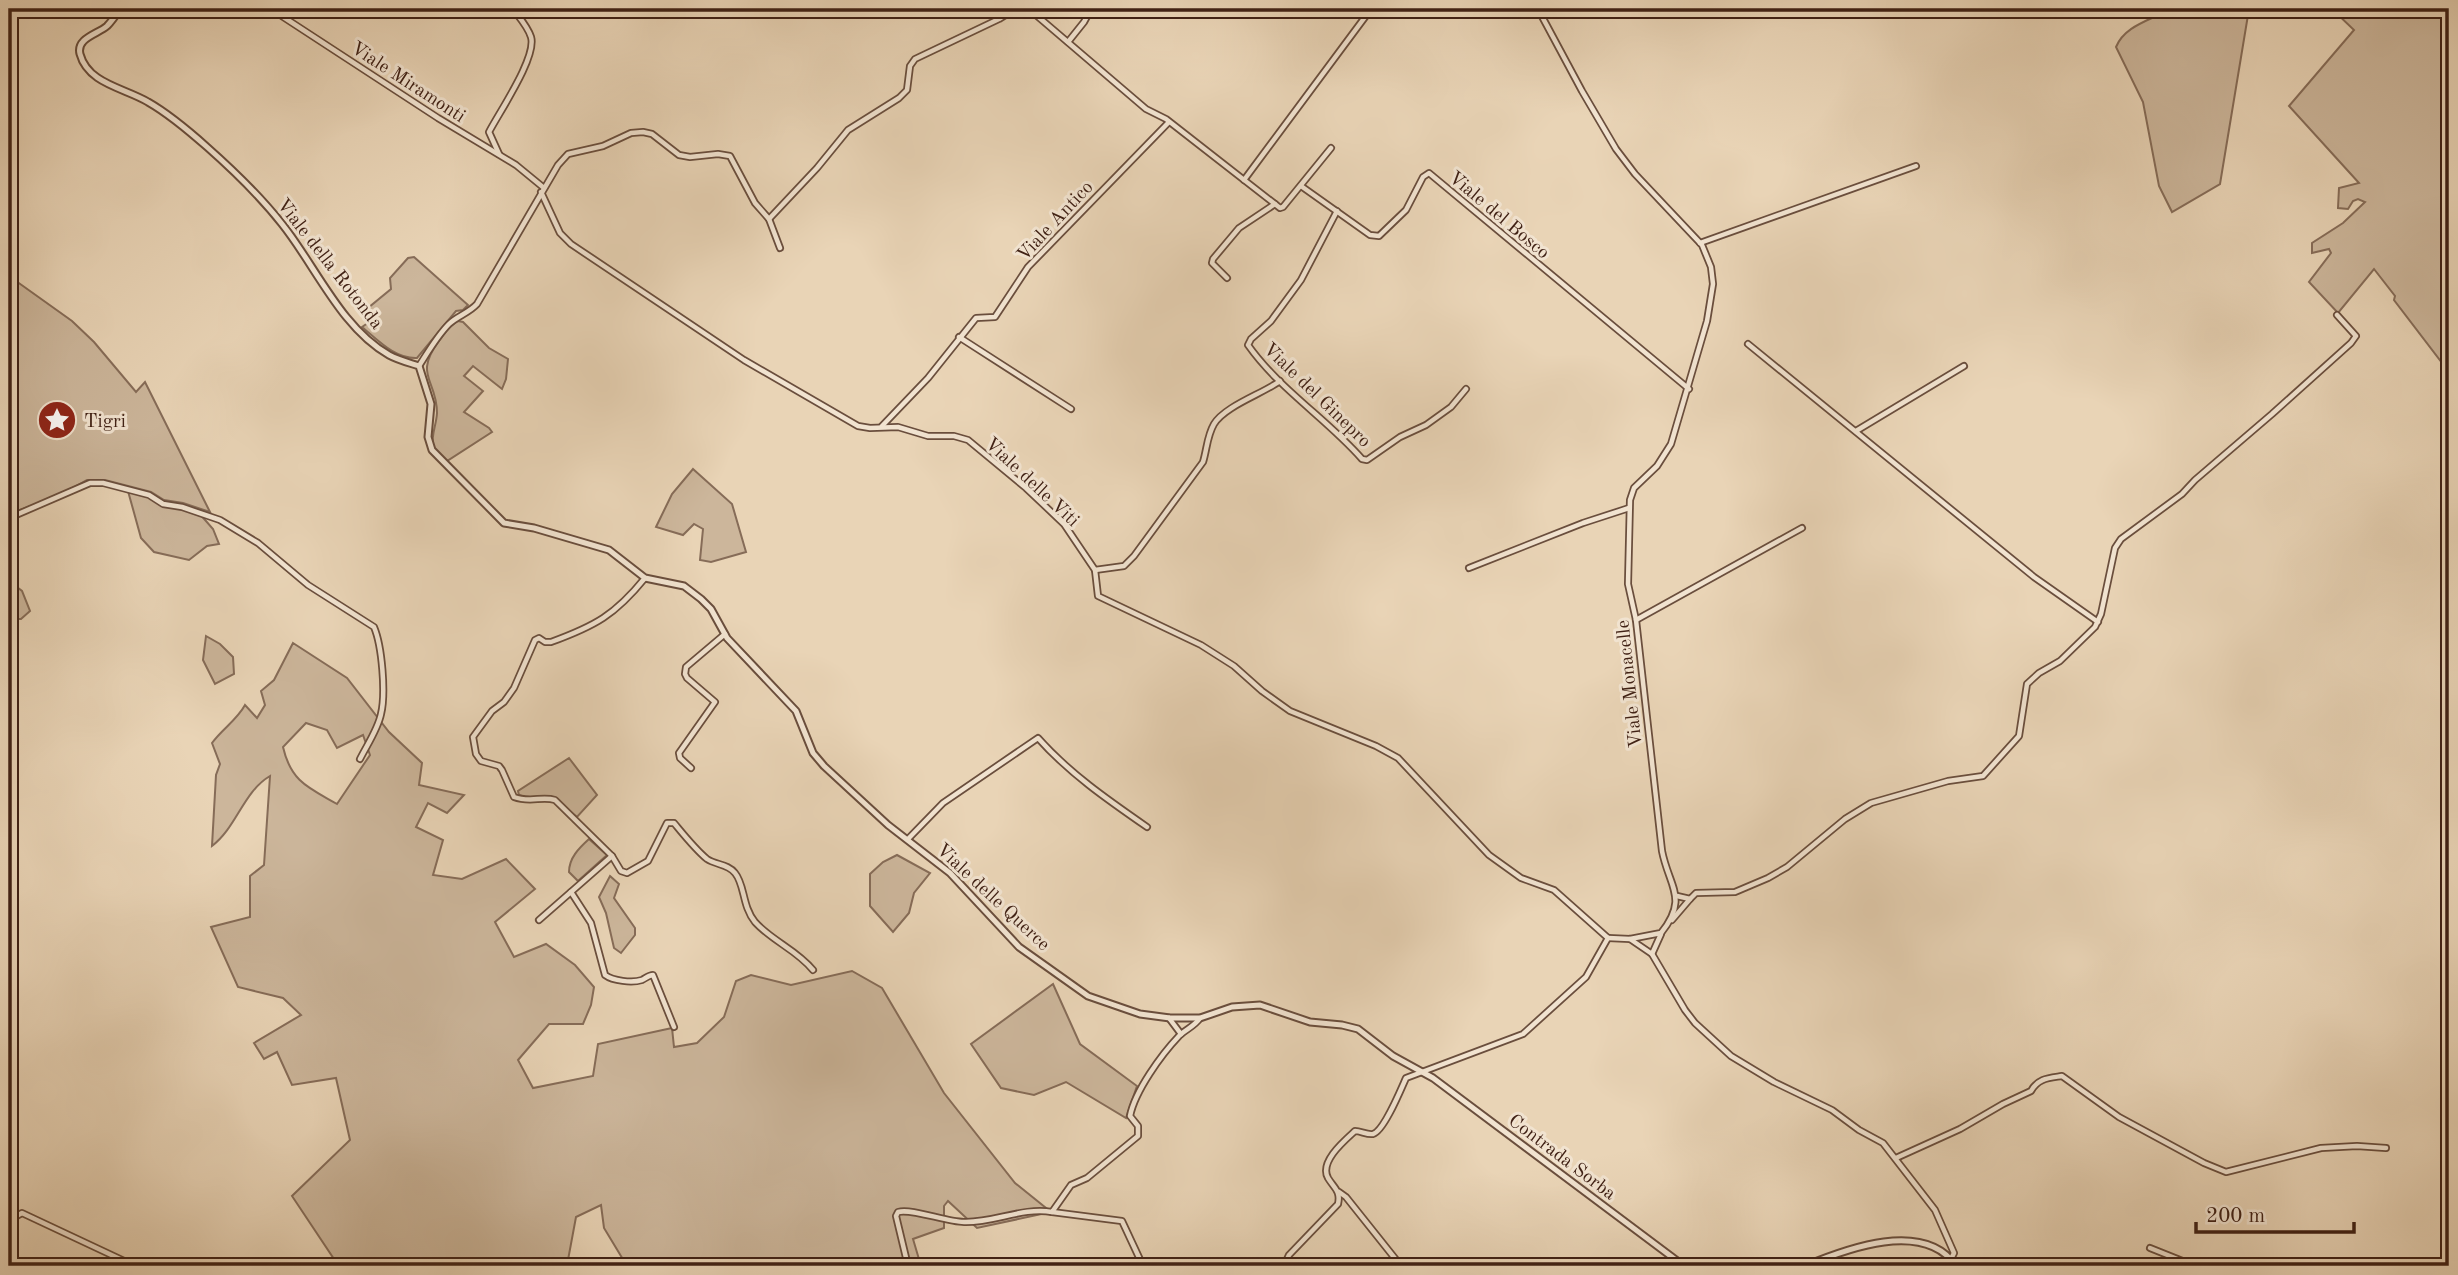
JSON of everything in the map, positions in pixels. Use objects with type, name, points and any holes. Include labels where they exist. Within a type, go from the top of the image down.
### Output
[{"type":"street","name":"Viale della Rotonda","points":[[120,9],[106,26],[80,45],[79,52],[91,72],[102,81],[150,103],[209,148],[238,175],[282,224],[313,272],[355,326],[389,355],[419,366]]},
{"type":"street","name":"Viale Miramonti","points":[[271,9],[438,118],[500,155],[531,177],[542,190]]},
{"type":"street","points":[[500,155],[489,132],[533,48],[531,35],[513,9]]},
{"type":"street","points":[[643,9],[645,12],[652,9]]},
{"type":"street","points":[[1029,9],[1146,109],[1169,122],[1280,208],[1331,148]]},
{"type":"street","points":[[1068,42],[1091,9]]},
{"type":"street","points":[[1244,180],[1371,9]]},
{"type":"street","points":[[1538,9],[1616,149],[1635,174],[1700,243],[1916,166]]},
{"type":"street","points":[[769,219],[848,130],[899,98],[907,90],[910,66],[915,59],[1012,10]]},
{"type":"street","name":"Viale Antico","points":[[881,427],[928,378],[976,318],[995,317],[1028,267],[1169,122]]},
{"type":"street","points":[[419,366],[446,327],[477,304],[542,190],[568,154],[603,146],[631,132],[652,134],[679,155],[690,157],[718,153],[730,156],[755,203],[769,219],[780,248]]},
{"type":"street","name":"Viale del Bosco","points":[[1301,186],[1370,235],[1379,236],[1406,210],[1423,177],[1429,173],[1689,389]]},
{"type":"street","name":"Viale delle Viti","points":[[542,190],[560,233],[571,244],[744,360],[819,405],[858,426],[898,427],[928,436],[954,436],[968,440],[1064,524],[1095,570],[1097,592],[1103,600],[1202,645],[1234,666],[1290,711],[1376,746],[1398,758],[1489,855],[1521,878],[1554,890],[1608,938]]},
{"type":"street","points":[[1227,278],[1212,263],[1213,259],[1239,228],[1275,204]]},
{"type":"street","name":"Viale del Ginepro","points":[[1337,211],[1301,281],[1271,321],[1248,345],[1333,432],[1367,460],[1400,437],[1443,413],[1466,389]]},
{"type":"street","name":"Viale Monacelle","points":[[1677,896],[1665,867],[1662,851],[1636,620],[1628,584],[1629,508],[1633,488],[1657,466],[1671,444],[1689,389],[1707,321],[1713,285],[1708,256],[1700,243]]},
{"type":"street","points":[[1652,954],[1661,933],[1696,893],[1735,892],[1768,878],[1787,867],[1845,819],[1871,803],[1948,781],[1983,776],[2019,736],[2027,684],[2070,652],[2098,622],[2117,543],[2182,494],[2351,343],[2356,335],[2337,315]]},
{"type":"street","points":[[959,337],[1072,410]]},
{"type":"street","points":[[1748,344],[2034,577],[2098,622]]},
{"type":"street","name":"Viale delle Querce","points":[[419,366],[430,404],[428,437],[432,450],[503,523],[534,528],[609,550],[645,578],[684,586],[711,609],[725,634],[763,677],[788,700],[796,711],[813,753],[824,766],[888,825],[950,873],[1019,947],[1088,996],[1140,1014],[1168,1017],[1200,1018],[1232,1007],[1260,1004],[1297,1019],[1357,1029],[1393,1056],[1423,1072]]},
{"type":"street","points":[[1856,431],[1964,366]]},
{"type":"street","points":[[1095,570],[1124,566],[1203,462],[1204,447],[1218,419],[1238,404],[1267,391],[1280,380]]},
{"type":"street","points":[[9,518],[84,484],[103,483],[149,495],[163,504],[210,515],[258,543],[308,585],[374,627],[381,664],[381,715],[360,759]]},
{"type":"street","points":[[1469,568],[1583,523],[1629,508]]},
{"type":"street","points":[[1636,620],[1802,528]]},
{"type":"street","points":[[645,578],[622,605],[596,625],[551,642],[535,639],[514,688],[504,702],[492,711],[474,737],[476,754],[481,761],[499,766],[514,797],[532,801],[555,800],[612,856],[621,871],[627,873],[648,861],[667,823],[674,823],[704,856],[733,870],[738,876],[744,903],[756,922],[801,956],[813,970]]},
{"type":"street","points":[[691,768],[680,758],[679,753],[715,702],[687,678],[686,667],[725,634]]},
{"type":"street","name":"Viale delle Querce","points":[[908,839],[943,803],[1038,738],[1072,772],[1147,827]]},
{"type":"street","points":[[539,920],[612,856]]},
{"type":"street","points":[[571,892],[590,923],[605,975],[611,979],[640,981],[649,974],[653,975],[674,1027]]},
{"type":"street","points":[[1671,921],[1677,896],[1690,899]]},
{"type":"street","points":[[1401,1266],[1326,1176],[1329,1161],[1342,1143],[1355,1131],[1372,1134],[1377,1132],[1406,1078],[1523,1034],[1586,977],[1608,938],[1630,939],[1661,933]]},
{"type":"street","points":[[1630,939],[1652,954],[1695,1023],[1731,1056],[1774,1082],[1832,1110],[1859,1130],[1883,1143],[1935,1210],[1954,1253],[1951,1259]]},
{"type":"street","points":[[1168,1017],[1181,1034]]},
{"type":"street","points":[[1052,1212],[1072,1185],[1087,1178],[1138,1136],[1138,1126],[1130,1116],[1132,1106],[1155,1068],[1181,1034],[1197,1024],[1200,1018]]},
{"type":"street","name":"Contrada Sorba","points":[[1423,1072],[1684,1266]]},
{"type":"street","points":[[1896,1158],[1960,1129],[2031,1091],[2041,1080],[2062,1076],[2119,1117],[2226,1172],[2321,1148],[2386,1148]]},
{"type":"street","points":[[1284,1266],[1289,1255],[1338,1204],[1338,1192]]},
{"type":"street","points":[[908,1266],[895,1216],[898,1212],[908,1211],[942,1220],[963,1222],[997,1219],[1031,1211],[1122,1221],[1143,1266]]},
{"type":"street","points":[[9,1216],[13,1219],[22,1213],[135,1266]]},
{"type":"street","points":[[1805,1266],[1839,1251],[1878,1241],[1912,1241],[1936,1249],[1956,1266]]},
{"type":"street","points":[[2150,1248],[2194,1266]]},
{"type":"shaded area","points":[[2170,9],[2249,9],[2220,184],[2172,212],[2159,186],[2143,102],[2116,47],[2132,28]]},
{"type":"shaded area","points":[[2332,9],[2449,9],[2449,372],[2374,269],[2338,313],[2309,282],[2331,253],[2329,249],[2312,253],[2312,243],[2343,223],[2365,202],[2358,199],[2353,201],[2348,209],[2338,208],[2339,188],[2359,183],[2289,106],[2354,30]]},
{"type":"shaded area","points":[[414,257],[468,305],[463,310],[456,311],[417,358],[394,352],[362,327],[375,318],[368,308],[391,289],[390,278],[408,258]]},
{"type":"shaded area","points":[[9,276],[72,321],[94,342],[136,392],[145,382],[210,512],[105,480],[87,480],[60,495],[9,514]]},
{"type":"shaded area","points":[[458,321],[463,322],[489,348],[508,359],[502,389],[473,366],[464,376],[483,391],[464,412],[492,432],[447,461],[433,445],[437,413],[427,370],[431,353],[447,330]]},
{"type":"shaded area","points":[[693,469],[732,504],[746,552],[711,562],[700,560],[703,529],[694,524],[683,535],[656,527],[672,494]]},
{"type":"shaded area","points":[[128,491],[149,496],[163,505],[199,513],[213,529],[219,544],[207,546],[189,560],[154,552],[141,538]]},
{"type":"shaded area","points":[[9,581],[22,591],[30,611],[21,619],[9,619]]},
{"type":"shaded area","points":[[206,636],[220,644],[233,657],[234,674],[215,684],[203,660]]},
{"type":"shaded area","points":[[293,643],[347,678],[389,732],[422,763],[419,785],[464,795],[447,813],[428,803],[416,827],[443,840],[433,875],[462,879],[506,859],[535,889],[495,922],[514,957],[546,944],[575,965],[594,987],[591,1005],[583,1024],[549,1024],[518,1060],[533,1088],[593,1076],[598,1044],[672,1028],[674,1047],[697,1043],[724,1017],[736,981],[751,975],[791,985],[852,971],[882,988],[944,1093],[1015,1183],[1051,1212],[977,1228],[948,1201],[944,1206],[944,1228],[913,1239],[921,1266],[627,1266],[604,1228],[601,1205],[576,1217],[568,1260],[559,1266],[341,1266],[292,1196],[350,1140],[336,1078],[292,1085],[277,1052],[264,1059],[254,1043],[301,1015],[283,998],[238,987],[211,927],[250,917],[250,876],[264,865],[270,776],[253,791],[228,829],[212,846],[216,775],[220,764],[212,743],[245,705],[257,718],[265,705],[261,691],[274,680]],"holes":[[[306,723],[327,730],[337,748],[363,735],[370,755],[337,804],[302,783],[286,759],[283,747]]]},
{"type":"shaded area","points":[[569,758],[597,795],[577,817],[550,796],[531,799],[519,795],[518,791]]},
{"type":"shaded area","points":[[589,839],[607,855],[578,881],[569,872],[569,867],[575,854]]},
{"type":"shaded area","points":[[897,855],[930,873],[914,893],[909,913],[893,932],[870,906],[870,874],[883,862]]},
{"type":"shaded area","points":[[610,876],[619,884],[614,898],[635,928],[635,935],[621,953],[614,948],[606,913],[599,897]]},
{"type":"shaded area","points":[[1053,984],[1080,1044],[1137,1086],[1126,1118],[1066,1082],[1034,1095],[1001,1088],[971,1044]]},
{"type":"place","name":"Tigri","points":[[57,420]]}]
